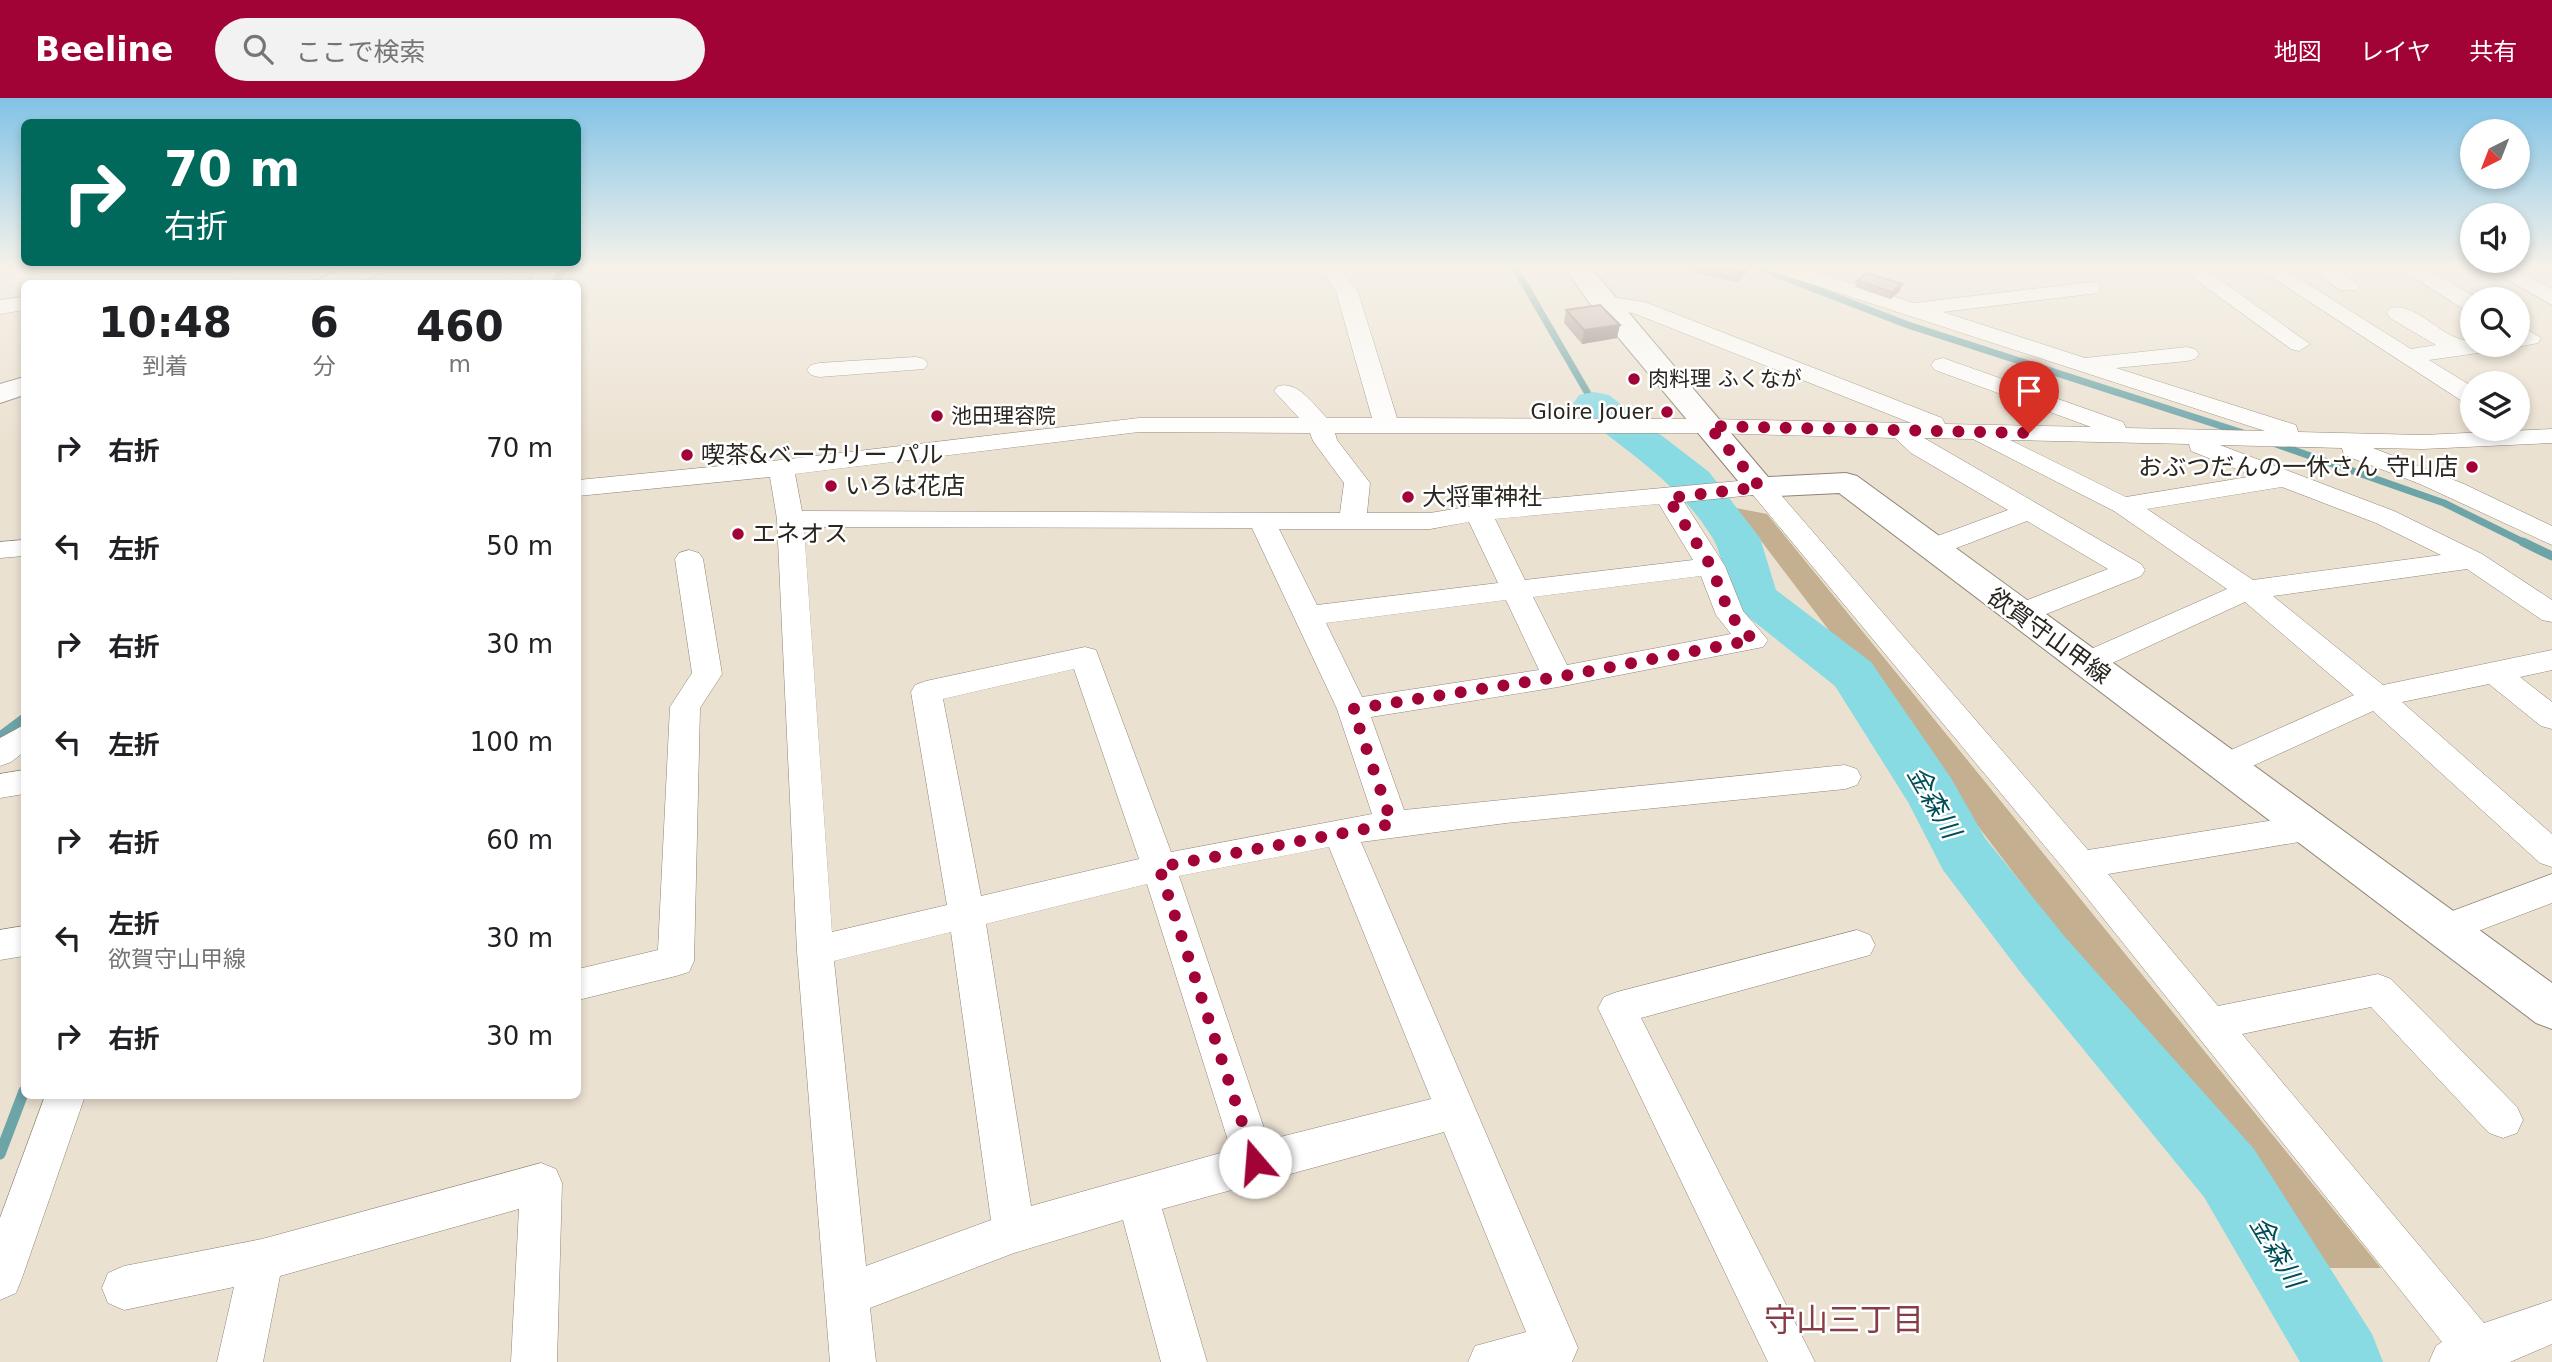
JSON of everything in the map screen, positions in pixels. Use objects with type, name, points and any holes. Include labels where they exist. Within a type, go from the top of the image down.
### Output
[{"type":"main road","points":[[1623,326],[1760,487]]},
{"type":"main road","points":[[0,394],[21,387]]},
{"type":"main road","name":"欲賀守山甲線","points":[[1760,487],[1846,483],[2305,828],[2552,1009]]},
{"type":"street","points":[[1357,326],[1387,426]]},
{"type":"street","points":[[1687,326],[1964,431],[2123,505],[2248,590],[2377,697],[2552,854]]},
{"type":"street","points":[[1955,326],[2382,460],[2513,517],[2552,537]]},
{"type":"street","points":[[2274,326],[2300,344]]},
{"type":"street","points":[[2361,326],[2460,389]]},
{"type":"street","points":[[2420,326],[2458,349]]},
{"type":"street","points":[[2409,356],[2458,349]]},
{"type":"street","points":[[2077,365],[2187,355]]},
{"type":"street","points":[[819,370],[916,364]]},
{"type":"street","points":[[1943,365],[2141,436]]},
{"type":"street","points":[[1286,391],[1321,426],[1325,441],[1357,482],[1352,523]]},
{"type":"street","points":[[581,488],[781,468],[1139,425],[1708,426],[2423,442],[2539,438]]},
{"type":"street","points":[[1901,430],[1920,447],[2131,570],[2019,614]]},
{"type":"street","points":[[2179,438],[2385,517],[2472,560],[2552,613]]},
{"type":"street","points":[[781,468],[790,519],[815,951],[853,1362]]},
{"type":"street","points":[[2123,505],[2284,479]]},
{"type":"street","points":[[790,519],[1352,523],[1430,521],[1478,513],[1668,498],[1760,487],[2080,864],[2211,1024],[2472,1358],[2552,1322]]},
{"type":"street","points":[[1353,709],[1558,677],[1753,640],[1730,615],[1711,566],[1668,498]]},
{"type":"street","points":[[1930,548],[2030,511]]},
{"type":"street","points":[[1478,513],[1558,677]]},
{"type":"street","points":[[1262,521],[1353,709],[1392,824]]},
{"type":"street","points":[[0,550],[21,548]]},
{"type":"street","points":[[581,983],[676,961],[685,707],[707,674],[689,559]]},
{"type":"street","points":[[2086,663],[2248,590],[2472,560]]},
{"type":"street","points":[[1307,616],[1711,566]]},
{"type":"street","points":[[1014,1232],[967,916],[926,692],[1085,657],[1159,867],[1255,1162]]},
{"type":"street","points":[[2224,766],[2377,697],[2552,660]]},
{"type":"street","points":[[2494,672],[2552,718]]},
{"type":"street","points":[[0,754],[21,738]]},
{"type":"street","points":[[815,951],[1159,867],[1392,824],[1845,777]]},
{"type":"street","points":[[0,786],[21,782]]},
{"type":"street","points":[[2080,864],[2305,828]]},
{"type":"street","points":[[1340,833],[1555,1348],[1491,1362]]},
{"type":"street","points":[[2444,929],[2552,888]]},
{"type":"street","points":[[0,945],[21,942]]},
{"type":"street","points":[[1792,1362],[1617,1008],[1857,945]]},
{"type":"street","points":[[2211,1024],[2378,990],[2503,1120]]},
{"type":"street","points":[[0,1278],[64,1099]]},
{"type":"street","points":[[845,1296],[1014,1232],[1255,1162],[1454,1111]]},
{"type":"street","points":[[124,1288],[262,1260],[541,1183],[534,1362]]},
{"type":"street","points":[[1138,1198],[1184,1362]]},
{"type":"street","points":[[240,1362],[262,1260]]},
{"type":"shaded area","points":[[1736,508],[1767,514],[2381,1268],[2314,1268]]},
{"type":"building","points":[[1580,326],[1613,326],[1584,330]]},
{"type":"waterway","name":"金森川","points":[[1549,326],[1594,404]]},
{"type":"waterway","points":[[1911,326],[2243,433]]},
{"type":"waterway","name":"金森川","points":[[1594,404],[1693,481],[1737,538],[1754,597],[1853,674],[1931,793],[1964,854],[2043,955],[2229,1173],[2344,1362]]},
{"type":"waterway","points":[[2273,443],[2444,503],[2527,544]]},
{"type":"waterway","points":[[2523,542],[2552,556]]},
{"type":"waterway","points":[[0,736],[21,720]]},
{"type":"waterway","points":[[0,1154],[21,1099]]},
{"type":"place","name":"肉料理 ふくなが","points":[[1634,379]]},
{"type":"place","name":"Gloire Jouer","points":[[1667,412]]},
{"type":"place","name":"池田理容院","points":[[937,416]]},
{"type":"place","name":"喫茶&ベーカリー パル","points":[[687,455]]},
{"type":"place","name":"おぶつだんの一休さん 守山店","points":[[2472,467]]},
{"type":"place","name":"いろは花店","points":[[831,486]]},
{"type":"place","name":"大将軍神社","points":[[1408,497]]},
{"type":"place","name":"エネオス","points":[[738,534]]},
{"type":"district","name":"守山三丁目","points":[[1844,1320]]},
{"type":"route","points":[[1255,1162],[1159,867],[1392,824],[1353,709],[1558,677],[1753,640],[1730,615],[1711,566],[1668,498],[1760,487],[1709,426],[2029,433]]}]
